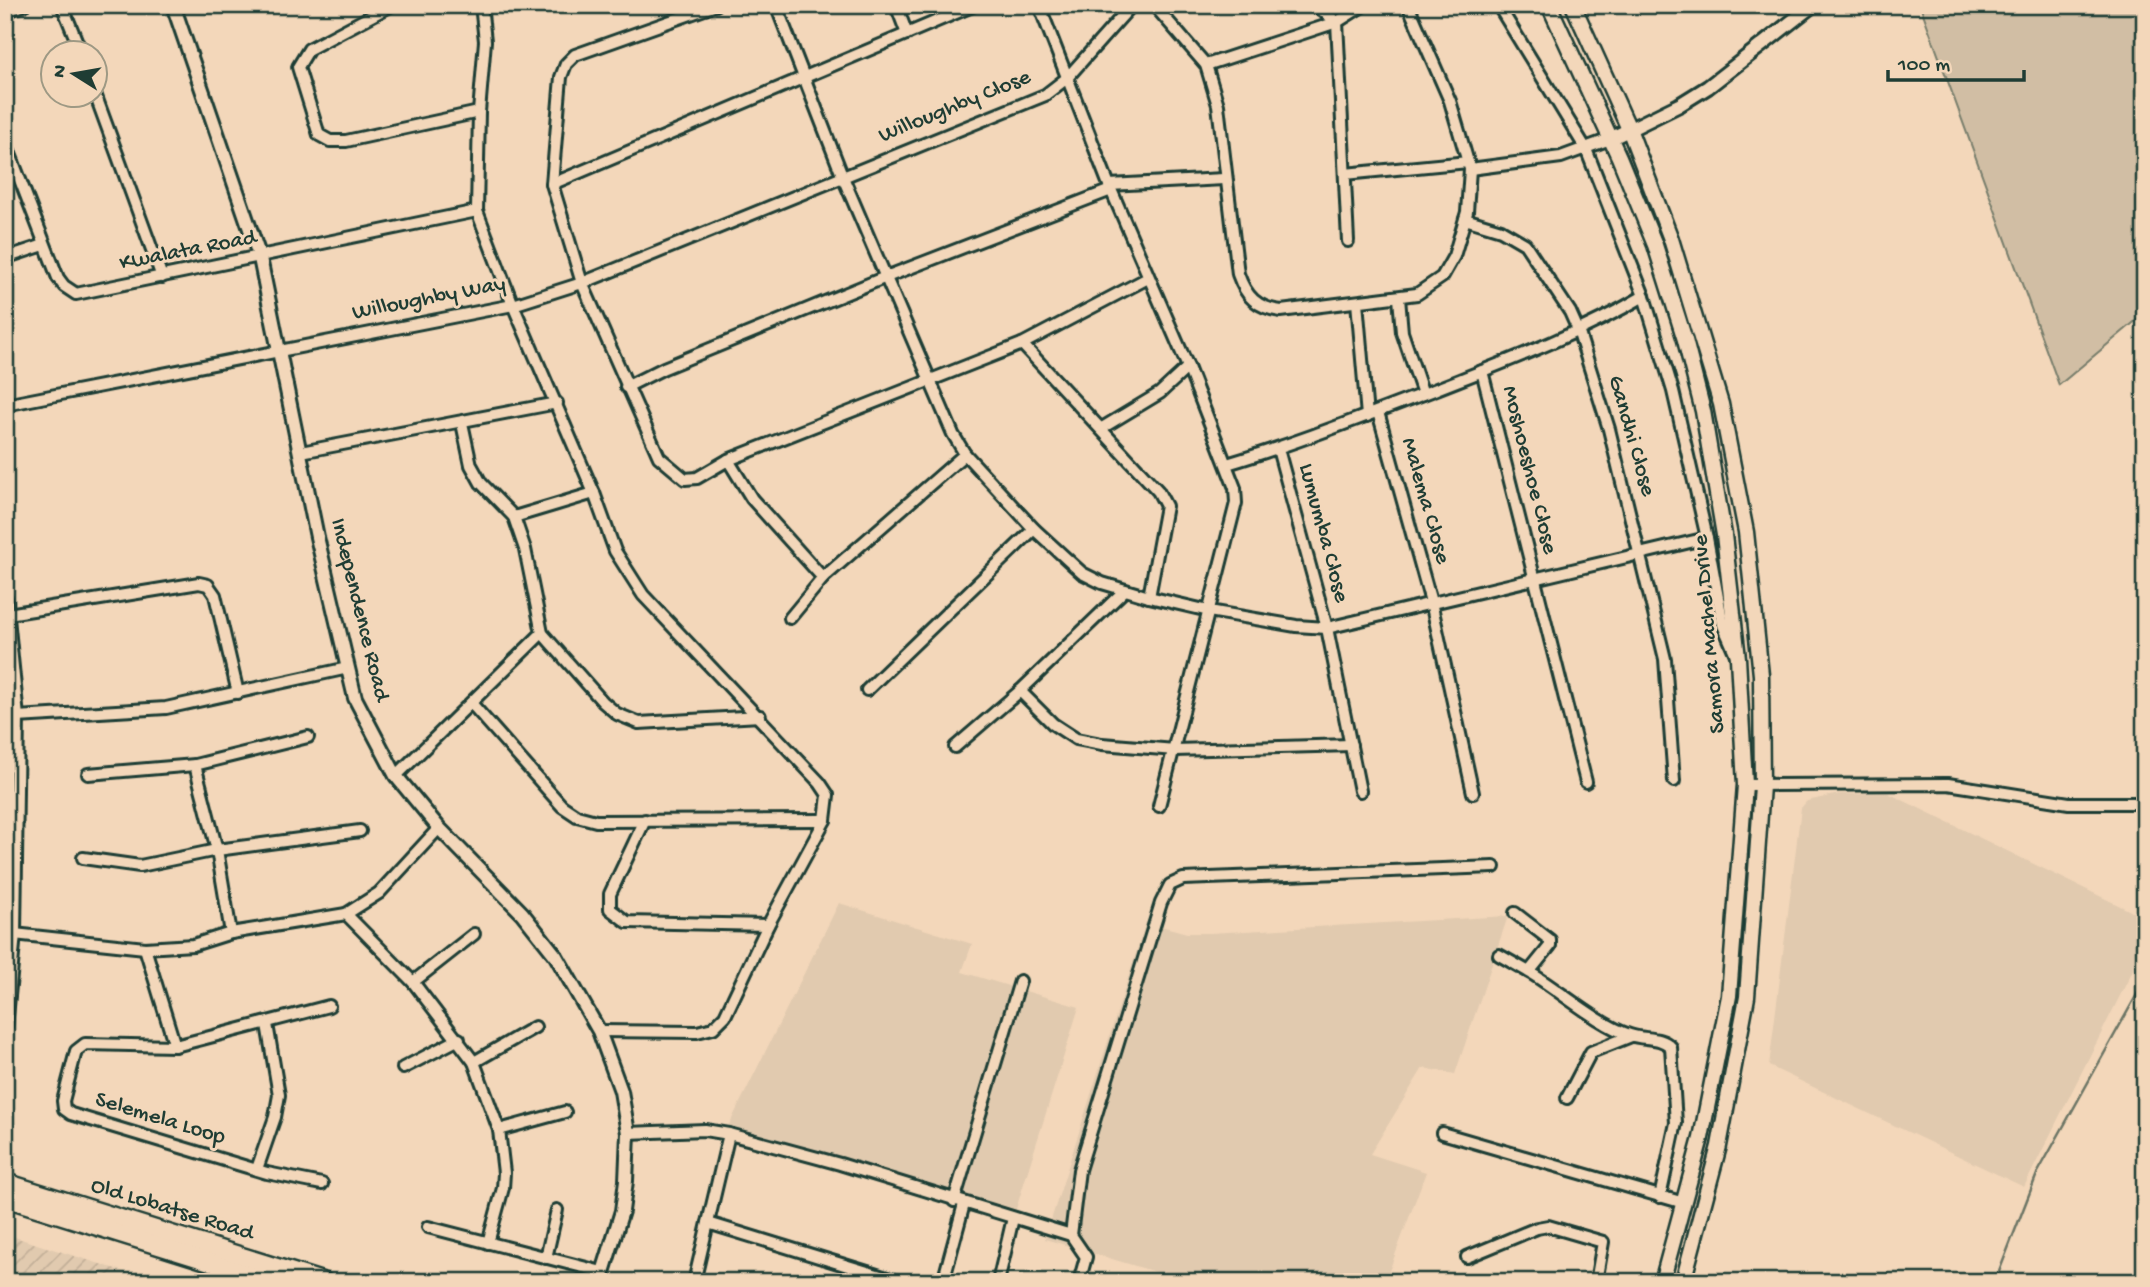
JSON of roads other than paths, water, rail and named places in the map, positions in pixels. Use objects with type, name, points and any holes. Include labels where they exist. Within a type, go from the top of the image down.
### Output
[{"type":"main road","name":"Samora Machel Drive","points":[[1549,5],[1655,245],[1703,411],[1724,535],[1738,658],[1745,785],[1729,996],[1702,1138],[1662,1282]]},
{"type":"main road","name":"Samora Machel Drive","points":[[1573,5],[1629,129],[1671,239],[1721,404],[1746,531],[1761,675],[1762,786],[1746,997],[1719,1146],[1683,1282]]},
{"type":"main road","points":[[5,1166],[23,1187]]},
{"type":"main road","name":"Old Lobatse Road","points":[[5,1182],[325,1282]]},
{"type":"main road","name":"Old Lobatse Road","points":[[5,1198],[274,1282]]},
{"type":"main road","points":[[5,1208],[23,1204]]},
{"type":"street","points":[[5,12],[24,5]]},
{"type":"street","points":[[62,5],[75,38]]},
{"type":"street","points":[[392,5],[309,49],[301,57],[299,67],[319,135],[330,141],[346,141],[479,112]]},
{"type":"street","points":[[481,5],[485,41],[479,112],[477,211],[513,305],[594,493],[615,551],[643,595],[760,716],[828,795],[825,820],[768,925],[725,1016],[713,1028],[697,1032],[599,1031]]},
{"type":"street","points":[[716,5],[700,8],[575,55],[566,64],[561,78],[552,184],[582,283],[659,457],[671,470],[685,478],[697,478],[728,460],[1022,344],[1148,278]]},
{"type":"street","points":[[776,5],[842,175],[929,379],[965,454],[1034,529],[1082,573],[1125,590],[1209,611],[1327,628],[1707,538]]},
{"type":"street","points":[[895,5],[907,34]]},
{"type":"street","points":[[552,184],[975,5]]},
{"type":"street","points":[[1039,5],[1110,188],[1188,367],[1235,488],[1236,503],[1159,806]]},
{"type":"street","name":"Willoughby Close","points":[[842,175],[1016,108],[1045,94],[1067,78],[1132,5]]},
{"type":"street","points":[[1154,5],[1206,65],[1218,105],[1224,179],[1238,274],[1244,289],[1254,302],[1265,309],[1281,311],[1399,298],[1432,287],[1442,277],[1454,256],[1465,219],[1469,166],[1450,101],[1408,5]]},
{"type":"street","points":[[1315,5],[1337,22],[1348,240]]},
{"type":"street","points":[[1206,65],[1337,22],[1364,5]]},
{"type":"street","points":[[1498,5],[1586,149],[1644,296],[1673,391],[1707,538],[1723,625],[1738,658]]},
{"type":"street","points":[[1345,174],[1560,157],[1586,149],[1708,87],[1813,5]]},
{"type":"street","name":"Independence Road","points":[[177,7],[260,258],[302,452],[317,537],[359,707],[396,776],[439,828],[522,913],[556,956],[599,1031],[621,1091],[628,1133],[622,1211],[601,1277]]},
{"type":"street","points":[[101,108],[162,277]]},
{"type":"street","name":"Kwalata Road","points":[[5,141],[58,278],[76,294],[477,211]]},
{"type":"street","name":"Willoughby Way","points":[[5,405],[513,305],[582,283],[842,175]]},
{"type":"street","points":[[626,387],[664,368],[1110,188],[1224,179]]},
{"type":"street","name":"Gandhi Close","points":[[1465,219],[1501,230],[1524,244],[1540,264],[1578,330],[1609,429],[1667,669],[1674,781]]},
{"type":"street","points":[[5,258],[44,245]]},
{"type":"street","points":[[1227,464],[1278,449],[1482,371],[1578,330],[1644,296]]},
{"type":"street","points":[[1399,298],[1402,332],[1423,394]]},
{"type":"street","name":"Malema Close","points":[[1357,302],[1372,414],[1431,602],[1473,793]]},
{"type":"street","points":[[1022,344],[1102,428],[1158,491],[1166,506],[1149,597]]},
{"type":"street","points":[[1102,428],[1160,393],[1188,367]]},
{"type":"street","name":"Moshoeshoe Close","points":[[1482,371],[1586,782]]},
{"type":"street","points":[[302,452],[557,403]]},
{"type":"street","points":[[462,423],[471,465],[481,483],[514,517],[526,550],[542,633],[603,702],[617,714],[639,723],[760,716]]},
{"type":"street","name":"Lumumba Close","points":[[1278,449],[1327,628],[1360,791]]},
{"type":"street","points":[[790,618],[823,578],[965,454]]},
{"type":"street","points":[[728,460],[752,499],[823,578]]},
{"type":"street","points":[[514,517],[594,493]]},
{"type":"street","points":[[867,691],[1034,529]]},
{"type":"street","points":[[8,614],[199,583],[208,585],[215,595],[238,693]]},
{"type":"street","points":[[955,747],[1020,691],[1125,590]]},
{"type":"street","points":[[5,598],[11,693],[17,717],[14,934],[7,983],[5,1027]]},
{"type":"street","points":[[396,776],[542,633]]},
{"type":"street","points":[[17,717],[166,708],[348,668]]},
{"type":"street","points":[[1020,691],[1053,724],[1076,739],[1102,744],[1175,750],[1351,745]]},
{"type":"street","points":[[471,703],[562,806],[577,816],[596,821],[825,820]]},
{"type":"street","points":[[89,774],[195,765],[308,737]]},
{"type":"street","points":[[195,765],[217,850],[231,933]]},
{"type":"street","points":[[1745,785],[1941,784],[2069,803],[2145,803]]},
{"type":"street","points":[[645,820],[610,894],[610,909],[615,916],[627,922],[768,925]]},
{"type":"street","points":[[14,934],[145,948],[193,945],[231,933],[346,914],[379,893],[439,828]]},
{"type":"street","points":[[83,858],[140,866],[189,858],[217,850],[360,831]]},
{"type":"street","points":[[1071,1236],[1079,1170],[1161,902],[1170,885],[1184,879],[1494,867]]},
{"type":"street","points":[[346,914],[413,982],[474,1062],[499,1130],[503,1188],[488,1243]]},
{"type":"street","points":[[1515,914],[1550,943],[1529,972]]},
{"type":"street","points":[[413,982],[474,934]]},
{"type":"street","points":[[145,948],[175,1046],[329,1006]]},
{"type":"street","points":[[1499,955],[1631,1036],[1663,1041],[1673,1051],[1676,1123],[1660,1196]]},
{"type":"street","points":[[943,1282],[959,1203],[1020,981]]},
{"type":"street","points":[[267,1024],[279,1095],[275,1117],[257,1169],[322,1184]]},
{"type":"street","points":[[474,1062],[535,1027]]},
{"type":"street","points":[[1567,1098],[1591,1052],[1631,1036]]},
{"type":"street","points":[[404,1068],[459,1039]]},
{"type":"street","name":"Selemela Loop","points":[[175,1046],[156,1048],[90,1043],[80,1046],[76,1051],[63,1101],[64,1109],[71,1114],[257,1169]]},
{"type":"street","points":[[499,1130],[565,1112]]},
{"type":"street","points":[[628,1133],[705,1130],[729,1133],[840,1164],[1071,1236],[1086,1256],[1079,1282]]},
{"type":"street","points":[[694,1282],[729,1133]]},
{"type":"street","points":[[1442,1133],[1684,1203]]},
{"type":"street","points":[[546,1258],[557,1210]]},
{"type":"street","points":[[998,1282],[1013,1218]]},
{"type":"street","points":[[709,1223],[900,1282]]},
{"type":"street","points":[[1467,1257],[1548,1226],[1603,1242],[1596,1282]]},
{"type":"street","points":[[428,1227],[546,1258],[601,1277]]},
{"type":"waterway","points":[[1995,1282],[2037,1174],[2145,980]]}]
